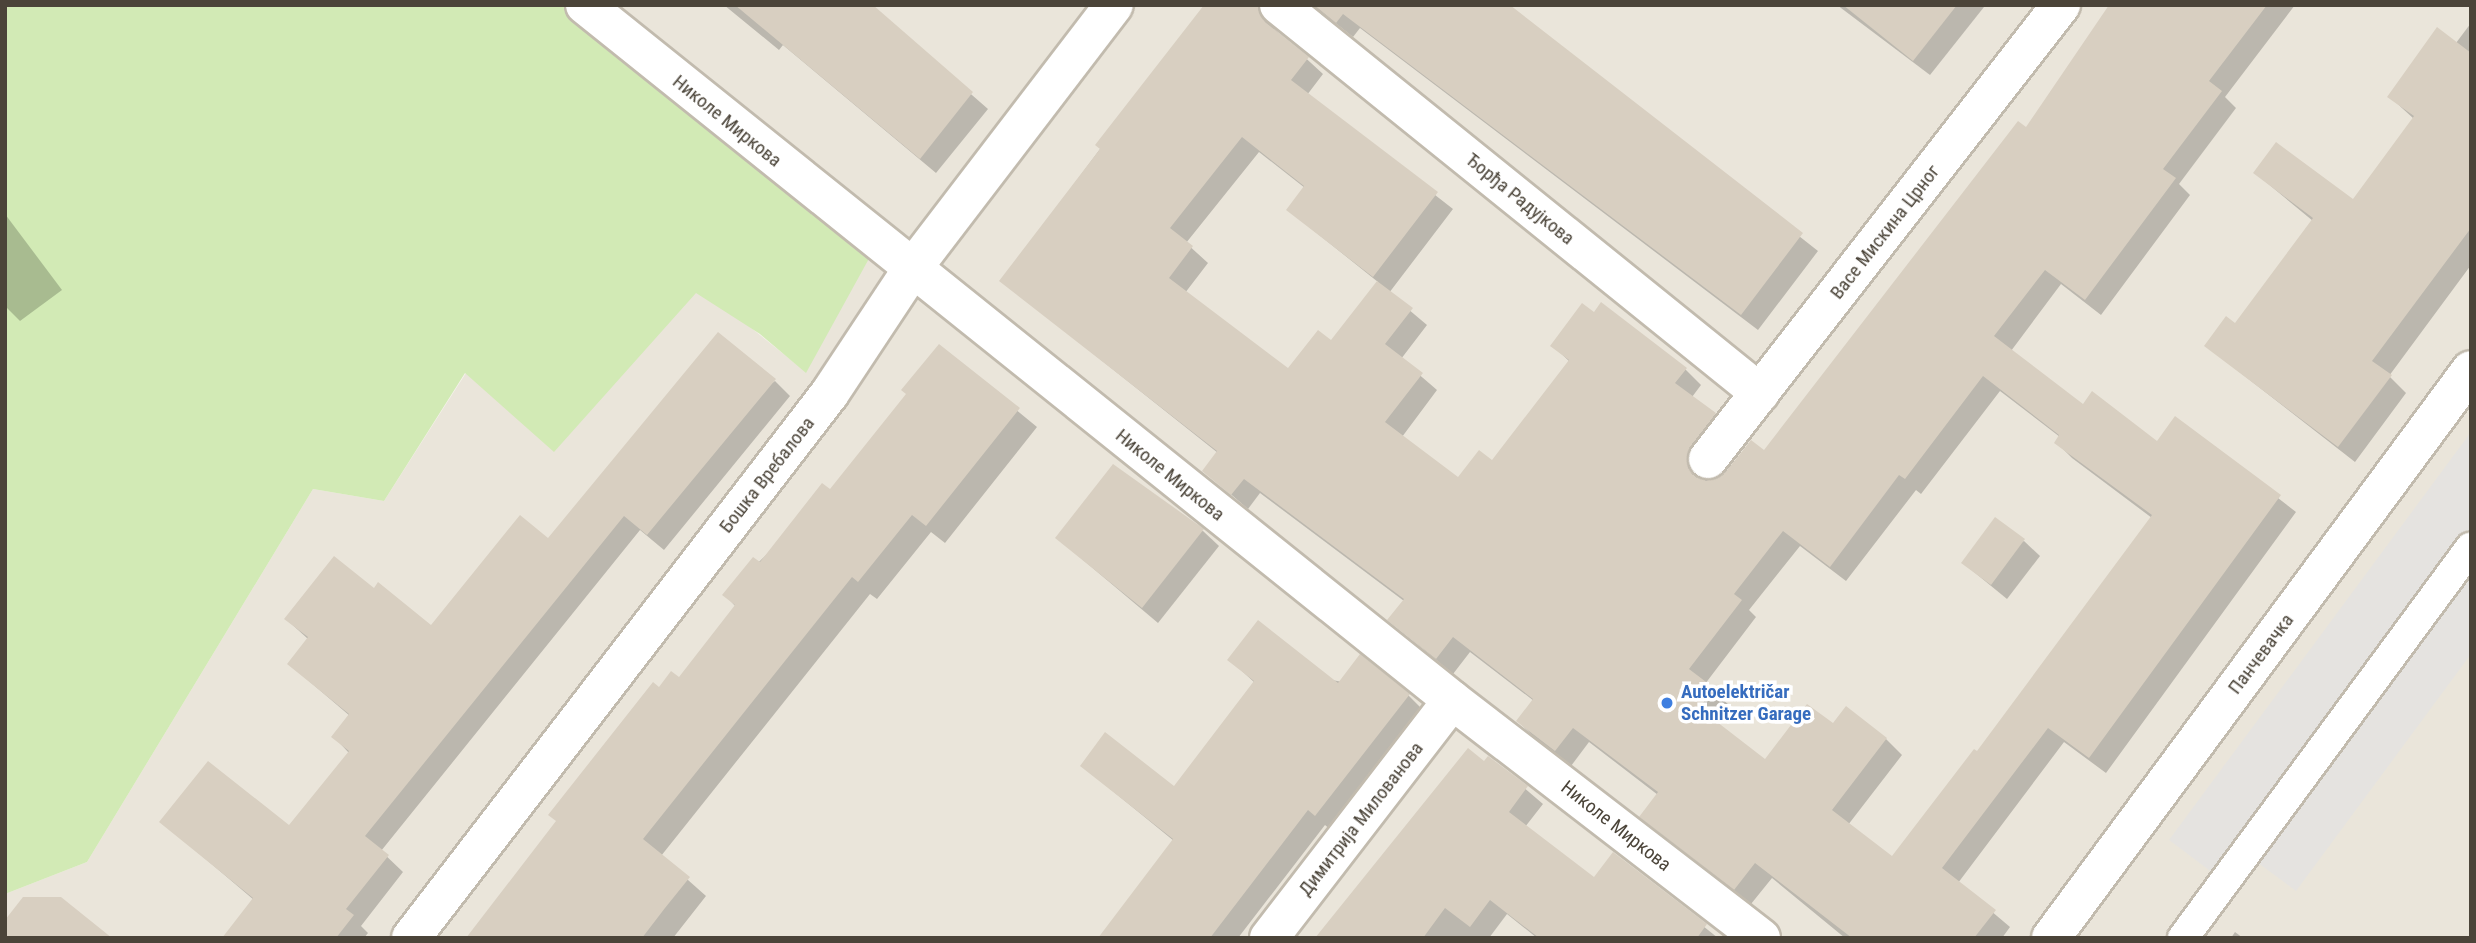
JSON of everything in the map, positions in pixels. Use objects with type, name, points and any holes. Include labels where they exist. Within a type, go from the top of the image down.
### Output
[{"type":"street","name":"Николе Миркова","points":[[585,5],[1452,700],[1761,938]]},
{"type":"street","name":"Бошка Вребалова","points":[[411,938],[831,393],[912,269],[1114,5]]},
{"type":"street","name":"Ђорђа Радујкова","points":[[1279,5],[1760,393]]},
{"type":"street","name":"Васе Мискина Црног","points":[[1709,459],[2061,5]]},
{"type":"street","name":"Панчевачка","points":[[2051,938],[2471,370]]},
{"type":"street","name":"Димитрија Милованова","points":[[1269,938],[1452,700]]},
{"type":"lane","points":[[2183,938],[2471,548]]},
{"type":"shaded area","points":[[585,5],[2471,5],[2471,938],[5,938],[5,894],[87,862],[313,489],[384,501],[466,373],[608,213],[806,372]]},
{"type":"shaded area","points":[[2471,432],[2471,654],[2296,891],[2246,854],[2225,882],[2169,840]]},
{"type":"green space","points":[[5,5],[585,5],[877,244],[806,373],[760,334],[696,293],[554,452],[465,373],[384,501],[313,489],[87,862],[5,894]]},
{"type":"building","points":[[735,5],[873,5],[973,92],[920,159]]},
{"type":"building","points":[[1204,5],[1258,5],[1265,22],[1309,57],[1291,80],[1438,192],[1373,277],[1286,210],[1304,186],[1242,137],[1170,228],[1193,246],[1169,278],[1288,368],[1318,330],[1331,340],[1377,281],[1413,308],[1385,344],[1423,373],[1385,422],[1458,477],[1479,450],[1492,460],[1569,360],[1550,346],[1582,303],[1594,312],[1601,302],[1687,368],[1675,383],[1716,413],[1687,455],[1688,468],[1706,481],[1725,473],[1751,440],[1764,450],[2018,121],[2026,127],[2109,5],[2267,5],[2209,81],[2222,91],[2163,169],[2176,178],[2085,300],[2045,270],[1994,336],[2083,404],[2092,391],[2157,441],[2175,416],[2281,495],[2089,758],[2048,728],[1942,868],[1996,910],[1974,938],[1852,938],[1755,863],[1734,890],[1639,817],[1658,792],[1573,728],[1555,751],[1516,721],[1533,699],[1453,637],[1436,659],[1387,620],[1404,599],[1244,479],[1231,495],[1202,471],[1217,451],[999,281],[1100,149],[1095,145]],"holes":[[[1983,376],[2059,435],[2054,443],[2152,515],[1977,751],[1974,749],[1892,856],[1832,810],[1887,738],[1846,706],[1833,723],[1807,704],[1765,759],[1699,708],[1714,688],[1689,669],[1742,600],[1734,594],[1783,531],[1830,567],[1899,475],[1905,479]]]},
{"type":"building","points":[[1314,5],[1510,5],[1803,233],[1741,315],[1343,14],[1336,23]]},
{"type":"building","points":[[1843,5],[1957,5],[1913,61]]},
{"type":"building","points":[[2437,27],[2471,53],[2471,228],[2372,361],[2392,375],[2338,447],[2204,346],[2226,316],[2235,323],[2313,218],[2253,173],[2276,142],[2353,199],[2414,116],[2387,97]]},
{"type":"building","points":[[718,332],[776,379],[647,535],[624,516],[365,836],[389,855],[346,909],[354,915],[336,938],[222,938],[253,898],[159,822],[208,761],[289,825],[349,751],[331,737],[349,714],[287,664],[308,637],[284,619],[334,556],[374,588],[378,582],[431,625],[520,515],[548,538]]},
{"type":"building","points":[[939,344],[1020,408],[926,526],[912,515],[858,582],[852,577],[643,839],[690,877],[642,938],[466,938],[556,821],[548,815],[653,682],[659,687],[671,671],[679,677],[735,605],[722,595],[753,557],[760,562],[822,483],[830,489],[906,394],[901,390]]},
{"type":"building","points":[[1113,464],[1204,529],[1142,608],[1055,538]]},
{"type":"building","points":[[1995,517],[2025,539],[1991,585],[1961,563]]},
{"type":"building","points":[[1258,620],[1338,683],[1360,654],[1410,694],[1315,816],[1308,810],[1210,938],[1098,938],[1173,839],[1080,766],[1105,732],[1174,786],[1254,681],[1227,660]]},
{"type":"building","points":[[1468,748],[1484,761],[1488,756],[1528,786],[1509,812],[1594,877],[1613,852],[1707,924],[1697,938],[1539,938],[1490,900],[1470,927],[1445,908],[1423,938],[1315,938]]},
{"type":"building","points":[[23,897],[61,897],[112,938],[5,938],[5,920]]},
{"type":"place","name":"Autoelektričar Schnitzer Garage","points":[[1667,703]]}]
